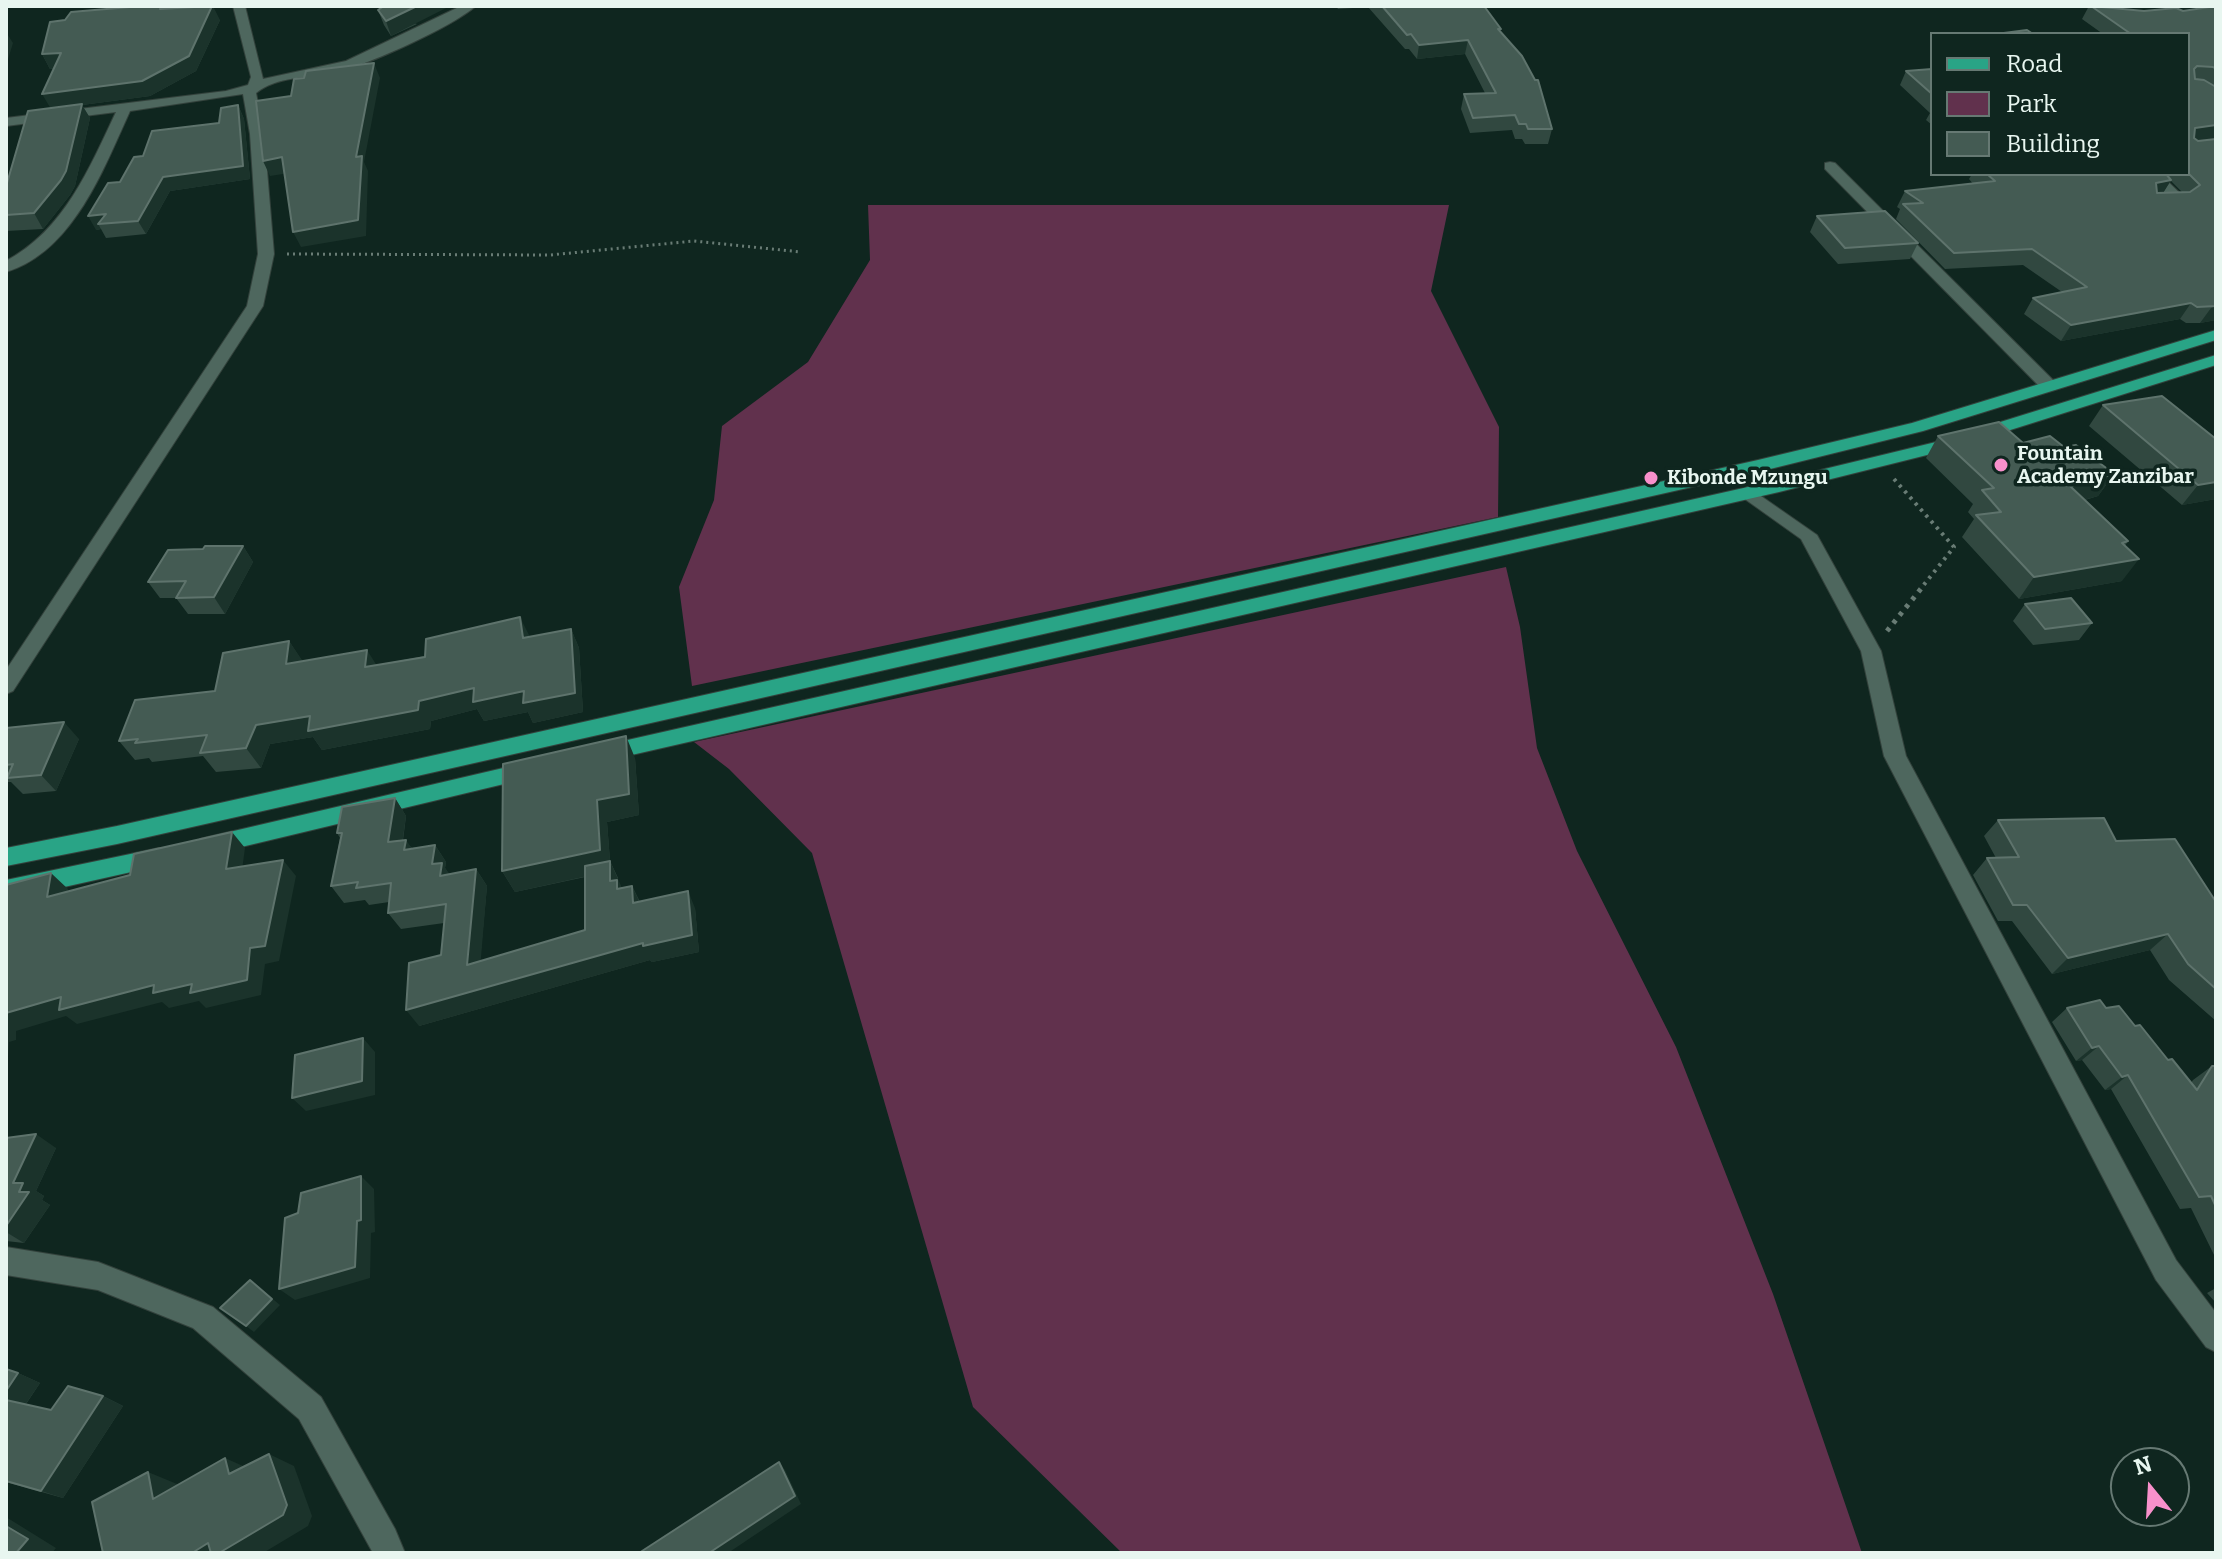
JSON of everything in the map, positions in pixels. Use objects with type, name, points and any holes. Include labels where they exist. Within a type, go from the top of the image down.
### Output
[{"type":"main road","points":[[6,857],[1524,520],[1917,427],[2216,335]]},
{"type":"main road","points":[[581,759],[1541,541],[1941,446],[2216,360]]},
{"type":"main road","points":[[6,890],[551,765]]},
{"type":"main road","points":[[241,838],[245,806]]},
{"type":"street","points":[[6,686],[255,306],[266,254],[257,134],[249,93],[257,77],[239,6]]},
{"type":"street","points":[[6,122],[227,95],[346,65],[470,6]]},
{"type":"street","points":[[6,267],[39,247],[71,209],[94,173],[126,106]]},
{"type":"street","points":[[1830,166],[2049,386]]},
{"type":"street","points":[[2154,176],[2180,200],[2154,203]]},
{"type":"street","points":[[1748,493],[1808,535],[1871,651],[1895,756],[2166,1270],[2216,1337]]},
{"type":"street","points":[[6,1261],[98,1276],[203,1317],[310,1408],[389,1553]]},
{"type":"path","points":[[266,254],[550,255],[694,241],[801,252]]},
{"type":"path","points":[[1871,651],[1954,547],[1878,461]]},
{"type":"green space","points":[[868,205],[1449,205],[1431,291],[1499,427],[1498,517],[692,686],[679,587],[714,500],[722,426],[808,362],[870,260]]},
{"type":"green space","points":[[1506,567],[1520,627],[1537,748],[1577,851],[1676,1047],[1773,1294],[1862,1553],[1122,1553],[973,1407],[812,853],[729,769],[694,742]]},
{"type":"building","points":[[161,6],[160,9],[212,6],[189,56],[142,81],[42,94],[61,53],[42,54],[50,22],[65,20],[71,12]]},
{"type":"building","points":[[384,6],[417,6],[386,21],[378,10]]},
{"type":"building","points":[[1382,6],[1484,6],[1501,29],[1498,29],[1522,56],[1535,80],[1538,80],[1552,129],[1528,129],[1526,124],[1519,124],[1515,115],[1473,118],[1464,94],[1496,93],[1468,40],[1419,45]]},
{"type":"building","points":[[2091,6],[2144,11],[2176,8],[2183,11],[2216,6],[2216,69],[2197,66],[2194,69],[2195,79],[2216,87],[2216,125],[2195,128],[2194,138],[2198,141],[2216,139],[2216,306],[2197,307],[2191,303],[2071,325],[2033,298],[2087,287],[2032,249],[1954,253],[1903,204],[1923,203],[1905,191],[1995,181],[1989,176],[2168,176],[2171,180],[2156,183],[2157,193],[2190,192],[2200,185],[2190,175],[2190,32],[2128,32]]},
{"type":"building","points":[[374,63],[356,157],[362,156],[358,220],[293,232],[282,157],[263,161],[256,101],[291,96],[294,79],[304,78],[306,71]]},
{"type":"building","points":[[1930,69],[1930,92],[1906,71]]},
{"type":"building","points":[[82,104],[66,171],[61,180],[34,213],[6,215],[6,183],[28,111]]},
{"type":"building","points":[[238,105],[243,166],[163,177],[138,221],[98,224],[106,214],[88,216],[108,183],[120,182],[134,157],[143,156],[152,131],[219,123],[221,108]]},
{"type":"building","points":[[1885,211],[1918,243],[1845,248],[1817,216]]},
{"type":"building","points":[[2162,396],[2216,439],[2216,482],[2198,485],[2103,405]]},
{"type":"building","points":[[1999,422],[2023,443],[2050,436],[2064,447],[2076,445],[2114,474],[2070,486],[2128,541],[2122,543],[2139,559],[2034,577],[1976,515],[2001,512],[1982,490],[1994,488],[1938,436]]},
{"type":"building","points":[[205,546],[243,546],[214,597],[176,598],[186,581],[148,582],[168,550],[203,549]]},
{"type":"building","points":[[2071,598],[2092,623],[2045,629],[2025,604]]},
{"type":"building","points":[[520,617],[523,638],[571,629],[575,693],[523,703],[524,691],[473,702],[474,688],[419,701],[418,710],[308,731],[310,716],[256,725],[246,748],[200,753],[207,735],[135,743],[138,739],[119,741],[135,700],[215,691],[223,653],[289,641],[286,664],[367,650],[365,667],[425,657],[426,639]]},
{"type":"building","points":[[64,722],[41,775],[7,778],[13,764],[6,765],[6,728]]},
{"type":"building","points":[[626,736],[629,794],[597,800],[600,850],[502,871],[503,764]]},
{"type":"building","points":[[395,798],[388,842],[406,840],[404,850],[435,845],[432,864],[442,863],[440,876],[476,869],[467,965],[585,930],[585,866],[610,861],[610,881],[617,880],[617,889],[632,886],[633,903],[688,891],[692,935],[643,946],[643,943],[406,1010],[409,963],[441,955],[446,904],[388,913],[391,883],[356,888],[358,882],[331,886],[342,833],[337,833],[342,807]]},
{"type":"building","points":[[2104,818],[2116,841],[2175,839],[2216,902],[2216,989],[2188,964],[2168,934],[2068,958],[2027,905],[2013,905],[1987,858],[2019,857],[1998,820]]},
{"type":"building","points":[[232,832],[226,869],[283,860],[265,946],[250,948],[247,980],[190,993],[192,984],[153,993],[154,985],[59,1010],[61,997],[6,1013],[6,885],[51,873],[47,897],[130,875],[134,854]]},
{"type":"building","points":[[2100,1000],[2106,1008],[2119,1006],[2135,1026],[2140,1025],[2197,1090],[2212,1066],[2216,1066],[2216,1207],[2211,1196],[2199,1197],[2128,1075],[2122,1077],[2099,1046],[2092,1048],[2067,1008]]},
{"type":"building","points":[[363,1038],[362,1081],[292,1098],[295,1055]]},
{"type":"building","points":[[36,1134],[13,1183],[23,1183],[19,1192],[29,1192],[6,1226],[6,1138]]},
{"type":"building","points":[[361,1176],[361,1220],[357,1221],[355,1267],[279,1289],[285,1218],[298,1213],[301,1193]]},
{"type":"building","points":[[250,1280],[272,1299],[246,1326],[220,1308]]},
{"type":"building","points":[[6,1369],[18,1373],[6,1391]]},
{"type":"building","points":[[68,1386],[103,1396],[41,1491],[6,1481],[6,1400],[51,1410]]},
{"type":"building","points":[[269,1454],[287,1505],[283,1515],[219,1553],[211,1553],[208,1543],[192,1553],[103,1553],[92,1502],[148,1472],[153,1499],[225,1458],[229,1474]]},
{"type":"building","points":[[779,1462],[795,1496],[709,1553],[639,1553]]},
{"type":"building","points":[[6,1526],[28,1539],[16,1553],[6,1553]]},
{"type":"place","name":"Fountain Academy Zanzibar","points":[[2001,465]]},
{"type":"place","name":"Kibonde Mzungu","points":[[1651,478]]}]
